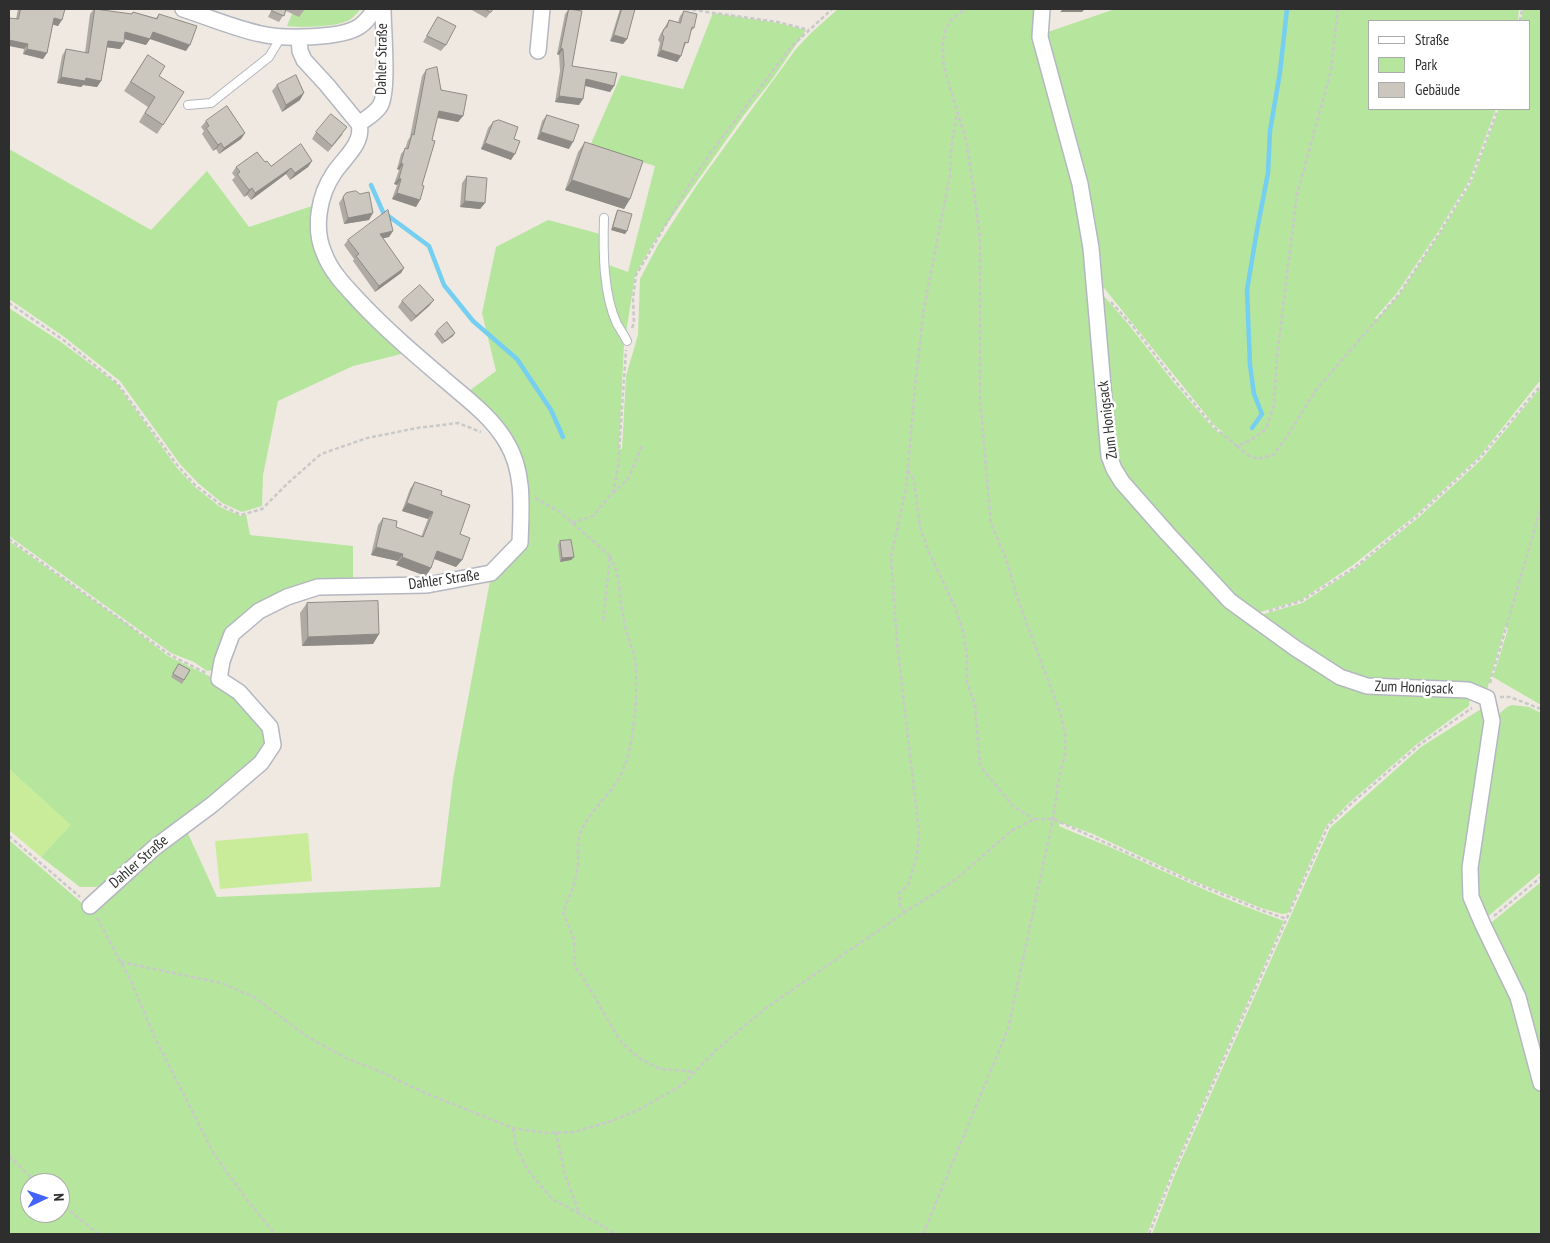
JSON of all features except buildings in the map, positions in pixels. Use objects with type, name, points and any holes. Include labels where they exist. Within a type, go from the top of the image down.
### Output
[{"type":"street","points":[[183,9],[261,34],[299,38],[334,34],[356,29],[365,22],[375,9]]},
{"type":"street","name":"Dahler Straße","points":[[90,906],[154,848],[213,804],[261,762],[273,745],[270,727],[239,692],[219,678],[222,661],[232,634],[259,611],[287,597],[318,587],[427,585],[491,574],[520,543],[521,489],[508,444],[490,420],[383,326],[344,285],[332,269],[323,252],[318,222],[324,192],[334,173],[358,141],[359,124],[378,109],[383,100],[385,81],[383,9]]},
{"type":"street","points":[[538,51],[542,9]]},
{"type":"street","name":"Zum Honigsack","points":[[1042,9],[1040,36],[1080,184],[1092,248],[1109,456],[1122,482],[1230,601],[1295,648],[1340,677],[1366,686],[1468,690],[1487,698]]},
{"type":"street","points":[[299,38],[300,51],[304,60],[359,124]]},
{"type":"street","points":[[1487,698],[1492,721],[1470,868],[1471,897],[1518,997],[1541,1083]]},
{"type":"lane","points":[[188,105],[212,103],[269,57],[281,37]]},
{"type":"lane","points":[[604,218],[603,248],[606,277],[612,308],[617,323],[627,341]]},
{"type":"path","points":[[686,9],[778,22],[809,30]]},
{"type":"path","points":[[572,523],[593,516],[613,492],[618,467],[627,341],[634,323],[633,298],[636,275],[688,187],[712,151],[791,47],[832,9]]},
{"type":"path","points":[[923,1234],[1008,1029],[1065,755],[1060,712],[1019,603],[1006,558],[991,523],[980,399],[980,239],[966,140],[943,60],[943,40],[946,29],[952,20],[965,9]]},
{"type":"path","points":[[1238,446],[1266,429],[1274,405],[1277,356],[1297,194],[1331,71],[1338,9]]},
{"type":"path","points":[[1111,302],[1132,325],[1176,382],[1215,428],[1249,456],[1258,459],[1272,455],[1286,438],[1314,391],[1399,294],[1440,232],[1470,182],[1498,110]]},
{"type":"path","points":[[905,912],[900,906],[899,893],[908,885],[917,855],[919,833],[897,642],[891,557],[906,488],[924,308],[950,175],[951,148],[957,112]]},
{"type":"path","points":[[9,303],[62,339],[117,383],[178,466],[195,485],[221,505],[241,514],[262,509],[321,454],[368,438],[417,428],[458,423],[508,444]]},
{"type":"path","points":[[1252,616],[1301,601],[1354,568],[1416,517],[1479,459],[1541,385]]},
{"type":"path","points":[[608,498],[628,479],[642,446]]},
{"type":"path","points":[[908,470],[914,480],[920,527],[929,552],[955,607],[963,631],[967,655],[967,683],[975,704],[980,766],[1013,806],[1034,819]]},
{"type":"path","points":[[521,489],[560,512],[610,556],[617,572],[625,629],[634,657],[636,686],[632,743],[622,772],[612,789],[592,813],[580,832],[578,864],[574,884],[563,912],[574,939],[575,966],[621,1042],[639,1058],[660,1069],[689,1071],[694,1074]]},
{"type":"path","points":[[1487,698],[1495,664],[1541,507]]},
{"type":"path","points":[[9,538],[170,654],[219,678]]},
{"type":"path","points":[[603,622],[610,556]]},
{"type":"path","points":[[1149,1234],[1174,1171],[1328,826],[1419,745],[1487,698],[1510,697],[1541,709]]},
{"type":"path","points":[[121,962],[221,983],[254,998],[308,1037],[346,1058],[514,1128],[545,1133],[574,1132],[612,1121],[640,1109],[682,1084],[716,1050],[766,1008],[905,912],[954,881],[1011,831],[1034,819],[1053,819],[1190,881],[1287,919]]},
{"type":"path","points":[[9,836],[90,906],[131,981],[154,1036],[214,1154],[247,1200],[275,1234]]},
{"type":"path","points":[[1483,925],[1541,877]]},
{"type":"path","points":[[514,1128],[516,1147],[528,1169],[552,1199],[615,1234]]},
{"type":"path","points":[[556,1132],[565,1175],[580,1213]]},
{"type":"path","points":[[9,1156],[27,1173]]},
{"type":"path","points":[[70,1211],[98,1234]]},
{"type":"green space","points":[[294,9],[359,9],[359,11],[349,20],[334,25],[287,26]]},
{"type":"green space","points":[[838,9],[1040,9],[1078,185],[1107,457],[1230,603],[1339,680],[1470,697],[1469,706],[1417,744],[1351,801],[1326,826],[1288,913],[1282,914],[1261,908],[1189,879],[1093,834],[1060,822],[1059,826],[1221,897],[1284,921],[1173,1170],[1147,1234],[9,1234],[9,840],[90,910],[185,827],[217,897],[440,887],[453,779],[490,581],[525,545],[519,461],[465,394],[496,371],[482,313],[496,247],[548,220],[600,234],[604,280],[624,343],[619,449],[622,449],[626,376],[638,335],[640,279],[658,245],[695,188],[796,49]]},
{"type":"green space","points":[[1115,9],[1519,9],[1518,20],[1368,20],[1368,110],[1496,110],[1469,181],[1438,232],[1397,293],[1375,318],[1376,320],[1399,295],[1471,183],[1499,110],[1530,110],[1530,20],[1521,20],[1523,9],[1541,9],[1541,382],[1539,382],[1479,457],[1416,515],[1353,565],[1301,600],[1254,614],[1236,600],[1117,468],[1096,287],[1214,429],[1221,434],[1223,432],[1215,426],[1096,278],[1042,34]]},
{"type":"green space","points":[[713,13],[778,23],[806,30],[654,242],[635,275],[626,333],[615,309],[606,264],[628,272],[655,166],[590,146],[621,75],[683,89]]},
{"type":"green space","points":[[9,149],[151,230],[207,171],[249,227],[312,206],[313,236],[409,352],[353,366],[278,401],[263,475],[262,506],[242,512],[222,503],[198,483],[180,464],[120,381],[63,336],[9,299]]},
{"type":"green space","points":[[9,308],[61,342],[117,384],[177,468],[195,487],[220,507],[241,516],[246,514],[250,535],[353,546],[353,582],[256,610],[213,670],[207,671],[194,662],[171,653],[9,536]]},
{"type":"green space","points":[[1541,387],[1541,705],[1493,677],[1508,629],[1505,627],[1486,693],[1367,684],[1341,674],[1257,616],[1302,603],[1356,568],[1418,518],[1481,460]]},
{"type":"green space","points":[[9,541],[127,624],[168,656],[217,680],[267,727],[270,744],[260,761],[111,880],[97,887],[80,887],[41,857],[70,825],[9,769]]},
{"type":"green space","points":[[1512,705],[1529,707],[1541,713],[1541,872],[1487,917],[1478,892],[1476,867],[1500,713]]},
{"type":"green space","points":[[1481,709],[1489,721],[1467,871],[1487,926],[1541,882],[1541,1234],[1152,1234],[1176,1172],[1330,828],[1421,747]]},
{"type":"green space","points":[[9,769],[71,825],[41,857],[9,830]]},
{"type":"green space","points":[[308,833],[312,881],[220,889],[215,841]]},
{"type":"waterway","points":[[1252,428],[1262,414],[1254,394],[1250,365],[1247,290],[1268,173],[1270,131],[1280,72],[1287,9]]},
{"type":"waterway","points":[[371,185],[383,212],[429,246],[444,285],[473,321],[517,359],[551,410],[563,437]]}]
